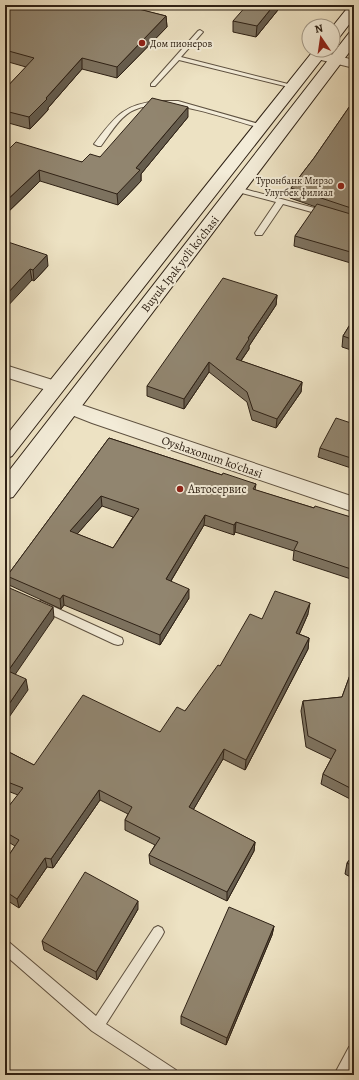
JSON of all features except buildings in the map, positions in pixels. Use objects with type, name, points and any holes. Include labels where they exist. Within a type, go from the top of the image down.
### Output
[{"type":"main road","points":[[341,26],[354,9]]},
{"type":"main road","name":"Buyuk Ipak yo'li ko'chasi","points":[[341,45],[354,36]]},
{"type":"main road","name":"Buyuk Ipak yo'li ko'chasi","points":[[5,451],[293,86],[322,58]]},
{"type":"main road","name":"Buyuk Ipak yo'li ko'chasi","points":[[5,491],[237,189],[323,58]]},
{"type":"main road","points":[[51,392],[74,401]]},
{"type":"street","points":[[335,58],[354,64]]},
{"type":"street","points":[[5,371],[51,392]]},
{"type":"street","name":"Oyshaxonum ko'chasi","points":[[74,401],[98,418],[354,505]]},
{"type":"lane","points":[[153,85],[200,32]]},
{"type":"lane","points":[[177,58],[293,86]]},
{"type":"lane","points":[[98,144],[127,111],[135,106],[168,102],[178,103],[262,126]]},
{"type":"lane","points":[[237,189],[332,216]]},
{"type":"lane","points":[[260,233],[281,201]]},
{"type":"lane","points":[[33,602],[118,641]]},
{"type":"lane","points":[[97,1026],[158,932]]},
{"type":"lane","points":[[5,947],[97,1026],[171,1075]]},
{"type":"lane","points":[[341,1075],[354,1052]]},
{"type":"place","name":"Дом пионеров","points":[[142,43]]},
{"type":"place","name":"Туронбанк Мирзо Улугбек филиал","points":[[341,186]]},
{"type":"place","name":"Автосервис","points":[[180,489]]}]
